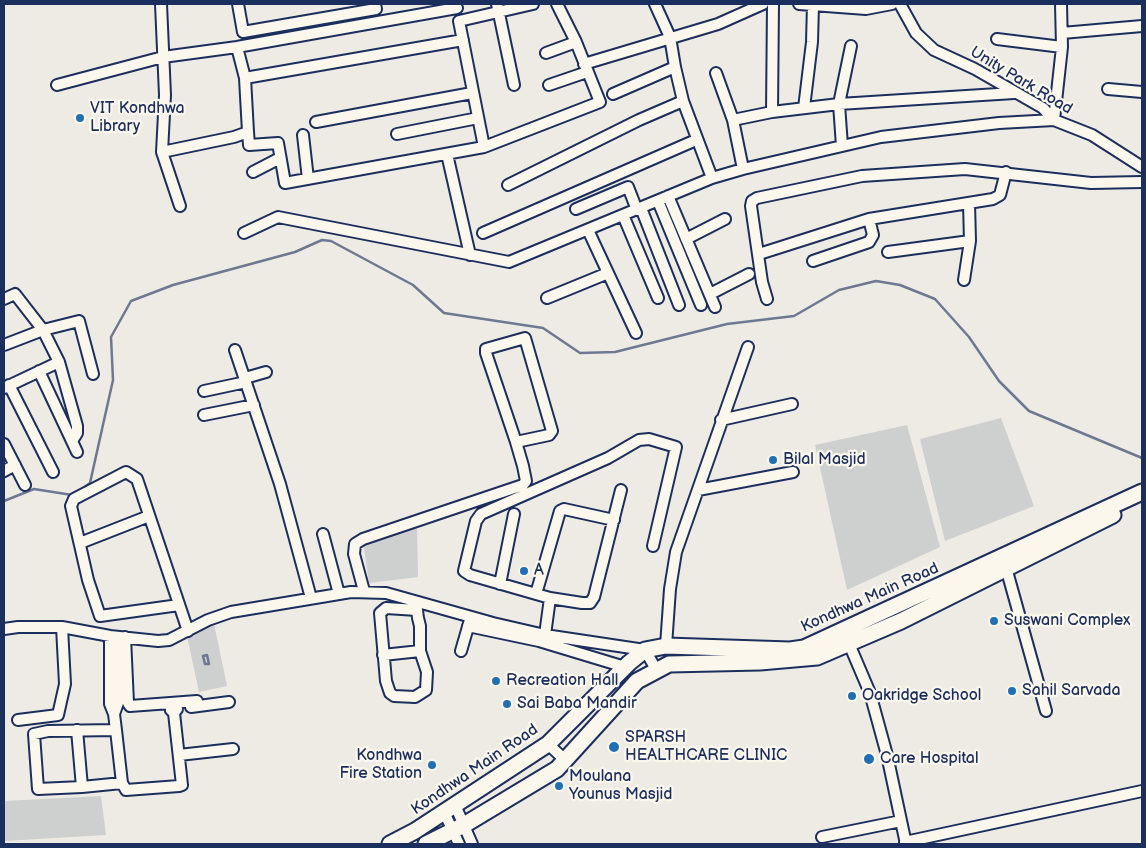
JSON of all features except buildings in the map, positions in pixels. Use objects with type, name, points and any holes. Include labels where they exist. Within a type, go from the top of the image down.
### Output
[{"type":"main road","name":"Kondhwa Main Road","points":[[426,844],[459,833],[557,769],[637,681],[669,664],[760,662],[817,657],[846,637],[1004,562],[1142,492]]},
{"type":"main road","name":"Kondhwa Main Road","points":[[1004,562],[1142,502]]},
{"type":"main road","name":"Kondhwa Main Road","points":[[394,843],[548,744],[625,667],[645,650],[666,646],[790,650],[846,637]]},
{"type":"street","points":[[161,4],[165,95],[162,152],[180,206]]},
{"type":"street","points":[[238,4],[243,32],[376,9],[375,4]]},
{"type":"street","points":[[459,21],[498,8],[533,4]]},
{"type":"street","points":[[237,47],[245,78],[249,145],[278,143],[285,183],[484,147],[600,102],[576,42],[557,4]]},
{"type":"street","points":[[655,4],[670,37],[683,101],[696,140],[712,178]]},
{"type":"street","points":[[549,85],[586,68],[670,37],[718,24],[742,15],[763,4]]},
{"type":"street","points":[[772,112],[773,4]]},
{"type":"street","points":[[799,4],[866,9],[892,4]]},
{"type":"street","name":"Unity Park Road","points":[[900,4],[916,33],[934,50],[975,69],[1043,108],[1054,120],[1092,135],[1142,167]]},
{"type":"street","points":[[244,233],[278,217],[512,262],[712,178],[743,169],[842,146],[906,134],[999,123],[1054,120],[1062,47],[1061,4]]},
{"type":"street","points":[[804,108],[812,42],[814,5]]},
{"type":"street","points":[[57,86],[163,56],[237,47],[456,6],[484,147]]},
{"type":"street","points":[[498,8],[514,85]]},
{"type":"street","points":[[1062,33],[1142,26]]},
{"type":"street","points":[[997,39],[1062,47]]},
{"type":"street","points":[[245,78],[463,40]]},
{"type":"street","points":[[546,52],[576,42]]},
{"type":"street","points":[[842,146],[839,104],[851,46]]},
{"type":"street","points":[[613,94],[675,67]]},
{"type":"street","points":[[716,73],[733,120],[743,169]]},
{"type":"street","points":[[1108,88],[1142,92]]},
{"type":"street","points":[[316,122],[472,93]]},
{"type":"street","points":[[733,120],[772,112],[839,104],[1014,93]]},
{"type":"street","points":[[508,185],[683,101]]},
{"type":"street","points":[[396,134],[478,118]]},
{"type":"street","points":[[162,152],[234,137],[248,132]]},
{"type":"street","points":[[303,135],[308,179]]},
{"type":"street","points":[[483,232],[696,140]]},
{"type":"street","points":[[447,154],[470,255]]},
{"type":"street","points":[[253,172],[280,158]]},
{"type":"street","points":[[767,299],[751,206],[752,201],[757,198],[862,176],[965,168],[1092,183],[1142,182]]},
{"type":"street","points":[[759,254],[869,218],[993,199],[1000,195],[1006,172]]},
{"type":"street","points":[[576,209],[628,187],[679,305]]},
{"type":"street","points":[[668,196],[715,307]]},
{"type":"street","points":[[658,201],[701,305]]},
{"type":"street","points":[[964,280],[970,241],[969,203]]},
{"type":"street","points":[[623,215],[658,298]]},
{"type":"street","points":[[686,238],[725,218]]},
{"type":"street","points":[[813,261],[869,242],[873,235],[869,218]]},
{"type":"street","points":[[588,230],[636,333]]},
{"type":"street","points":[[888,252],[970,241]]},
{"type":"street","points":[[547,298],[608,273]]},
{"type":"street","points":[[710,294],[749,274]]},
{"type":"street","points":[[4,299],[15,294],[43,330],[59,362],[77,426],[77,433],[72,441]]},
{"type":"street","points":[[4,345],[43,330],[79,321],[93,374]]},
{"type":"street","points":[[364,591],[354,554],[355,544],[363,539],[523,485],[526,481],[516,442],[486,349],[525,338],[552,431],[549,435],[516,442]]},
{"type":"street","points":[[666,646],[670,588],[676,552],[748,347]]},
{"type":"street","points":[[235,350],[280,484],[311,598]]},
{"type":"street","points":[[53,472],[6,386],[59,362]]},
{"type":"street","points":[[39,371],[77,452]]},
{"type":"street","points":[[204,391],[246,380],[266,372]]},
{"type":"street","points":[[721,420],[792,404]]},
{"type":"street","points":[[204,415],[254,405]]},
{"type":"street","points":[[621,490],[594,597],[590,603],[550,598],[470,575],[464,571],[476,521],[481,514],[608,458],[639,440],[648,439],[676,447],[653,546]]},
{"type":"street","points":[[4,444],[25,484]]},
{"type":"street","points":[[4,471],[15,465]]},
{"type":"street","points":[[179,605],[100,616],[88,580],[71,506],[74,499],[126,472],[137,478],[188,631]]},
{"type":"street","points":[[698,490],[793,472]]},
{"type":"street","points":[[536,594],[560,512],[564,510],[614,520]]},
{"type":"street","points":[[500,584],[514,514]]},
{"type":"street","points":[[80,544],[149,516]]},
{"type":"street","points":[[323,534],[339,594]]},
{"type":"street","points":[[1004,562],[1046,712]]},
{"type":"street","points":[[4,629],[18,626],[62,627],[118,637],[169,640],[208,620],[231,612],[339,594],[364,591],[386,592],[416,605],[625,667]]},
{"type":"street","points":[[545,635],[550,598]]},
{"type":"street","points":[[416,605],[420,626],[420,651],[427,672],[426,690],[415,697],[394,696],[390,693],[380,617],[382,610],[416,605]]},
{"type":"street","points":[[469,621],[645,650],[657,670]]},
{"type":"street","points":[[460,651],[469,621]]},
{"type":"street","points":[[18,720],[58,715],[65,684],[62,627]]},
{"type":"street","points":[[118,637],[130,706],[174,708],[197,701]]},
{"type":"street","points":[[118,637],[110,704],[114,714],[122,784],[126,790],[182,785],[174,708]]},
{"type":"street","points":[[846,637],[870,693],[887,755],[905,843],[1142,791]]},
{"type":"street","points":[[384,655],[420,651]]},
{"type":"street","points":[[114,714],[229,702]]},
{"type":"street","points":[[77,730],[82,787]]},
{"type":"street","points":[[116,730],[37,733],[33,737],[38,789],[122,784]]},
{"type":"street","points":[[548,744],[565,760]]},
{"type":"street","points":[[179,755],[232,749]]},
{"type":"street","points":[[449,809],[459,833],[472,844]]},
{"type":"street","points":[[822,837],[901,821]]},
{"type":"shaded area","points":[[1001,418],[1034,506],[945,541],[920,439]]},
{"type":"shaded area","points":[[907,425],[940,547],[847,590],[815,445]]},
{"type":"shaded area","points":[[417,523],[418,577],[369,583],[363,541]]},
{"type":"shaded area","points":[[214,624],[227,686],[199,692],[187,636]]},
{"type":"shaded area","points":[[101,796],[106,835],[4,841],[4,801]]},
{"type":"waterway","points":[[79,491],[90,483],[113,380],[111,337],[131,301],[173,285],[295,252],[322,240],[331,241],[413,285],[444,313],[543,328],[580,353],[615,352],[727,324],[794,316],[839,290],[876,281],[900,285],[935,299],[969,337],[999,381],[1029,411],[1142,458]]},
{"type":"waterway","points":[[4,501],[34,489],[72,495]]},
{"type":"waterway","points":[[207,655],[209,664],[205,664],[203,656],[207,655]]},
{"type":"place","name":"VIT Kondhwa Library","points":[[80,118]]},
{"type":"place","name":"Bilal Masjid","points":[[773,460]]},
{"type":"place","name":"A","points":[[524,571]]},
{"type":"place","name":"Suswani Complex","points":[[994,621]]},
{"type":"place","name":"Recreation Hall","points":[[496,681]]},
{"type":"place","name":"Sahil Sarvada","points":[[1012,691]]},
{"type":"place","name":"Oakridge School","points":[[852,696]]},
{"type":"place","name":"Sai Baba Mandir","points":[[507,704]]},
{"type":"place","name":"SPARSH HEALTHCARE CLINIC","points":[[614,747]]},
{"type":"place","name":"Care Hospital","points":[[869,759]]},
{"type":"place","name":"Kondhwa Fire Station","points":[[432,765]]},
{"type":"place","name":"Moulana Younus Masjid","points":[[559,786]]}]
